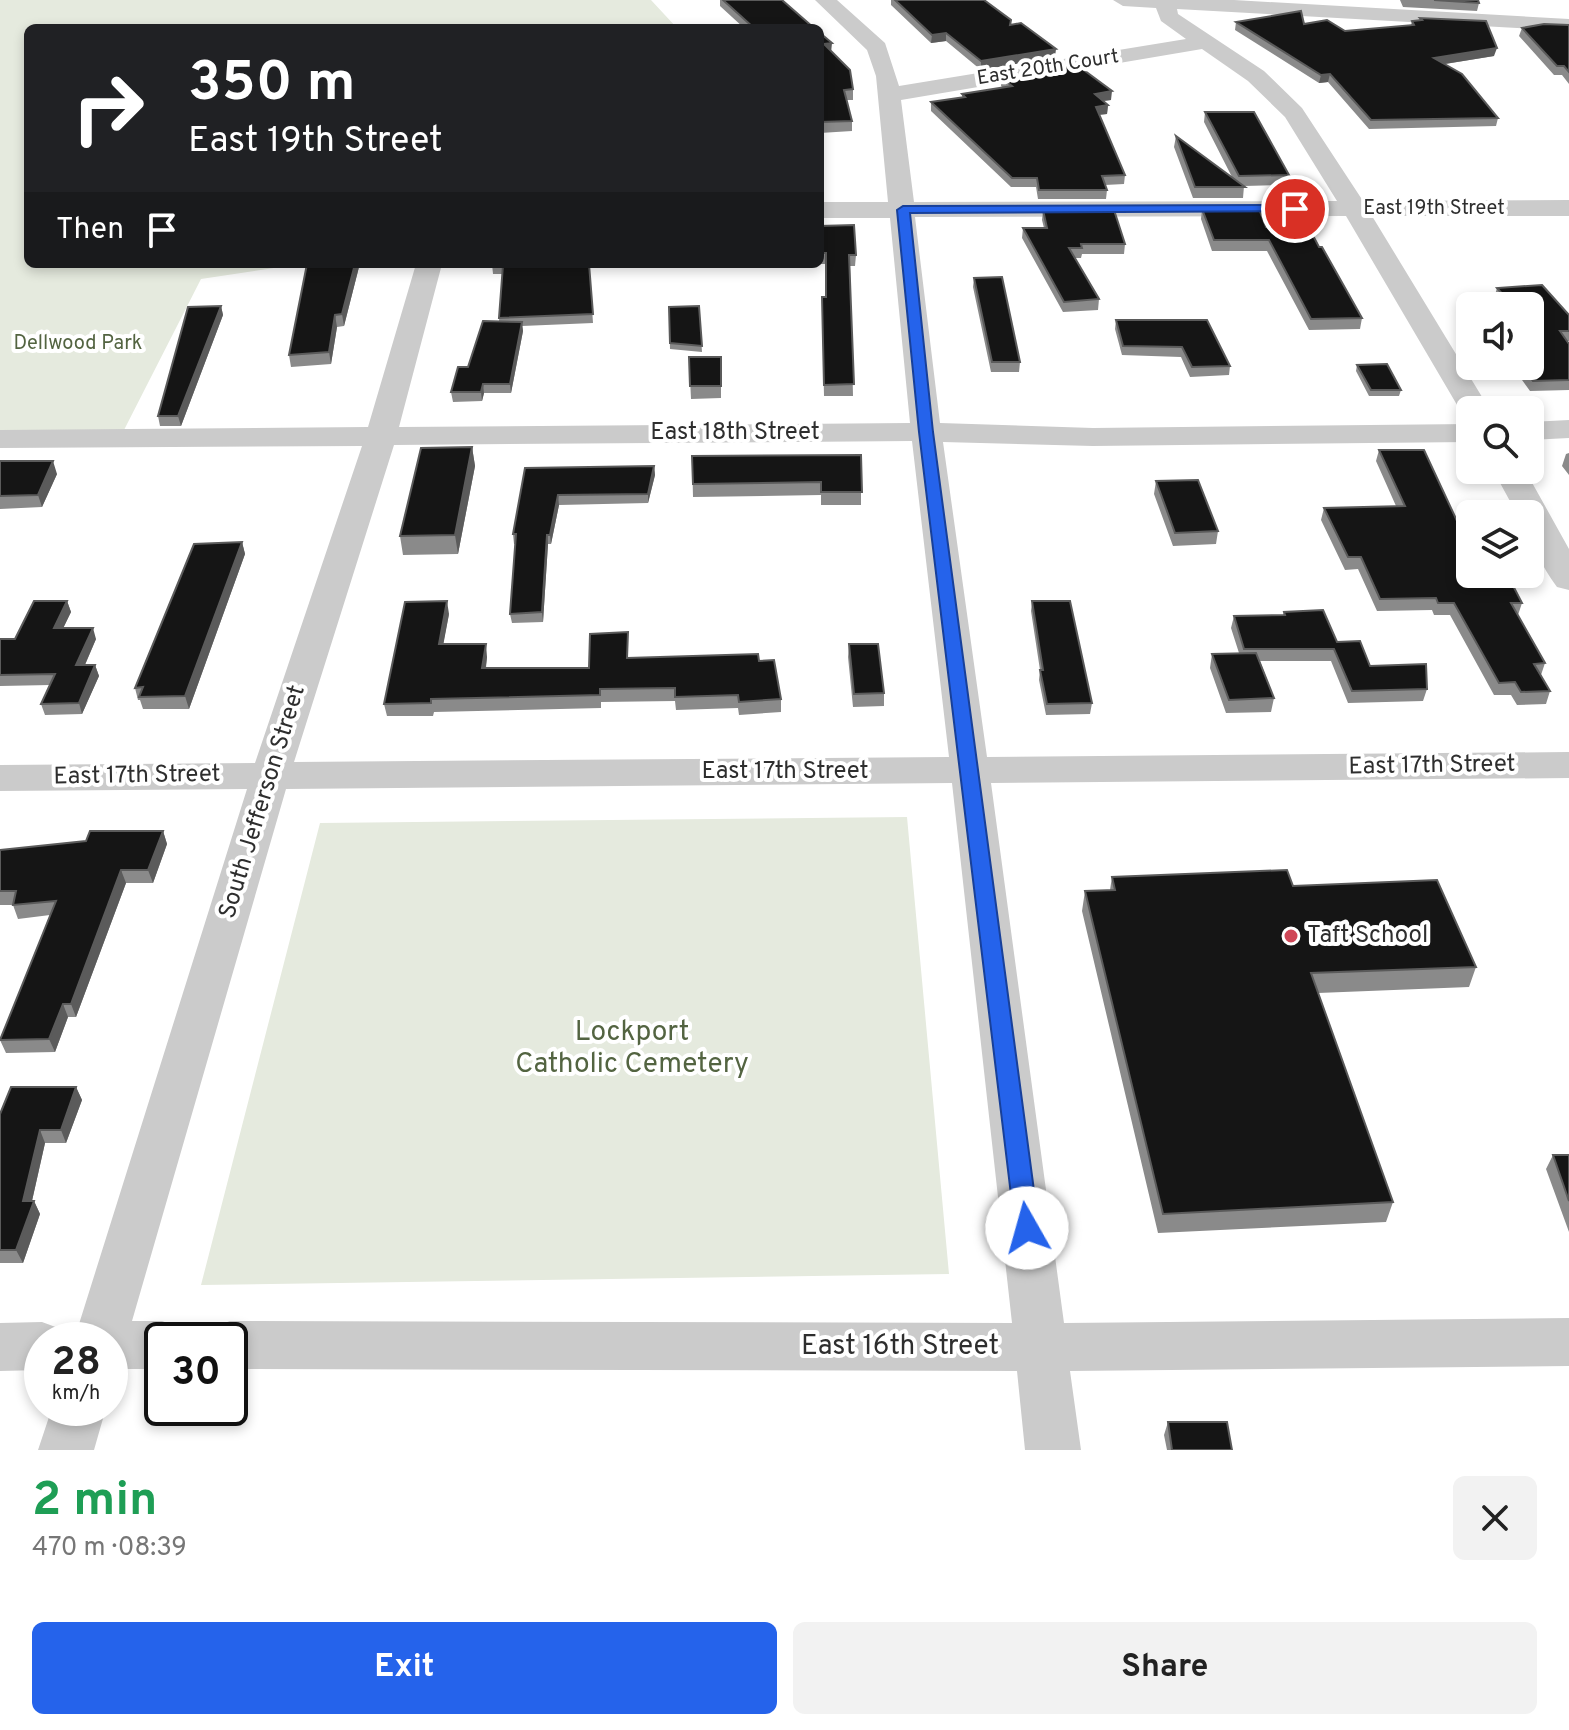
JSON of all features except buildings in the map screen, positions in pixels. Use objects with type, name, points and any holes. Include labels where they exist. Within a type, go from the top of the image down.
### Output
[{"type":"street","points":[[825,0],[877,48],[887,76],[926,432],[1053,1450]]},
{"type":"street","points":[[1123,0],[1351,7],[1569,25]]},
{"type":"street","points":[[1166,3],[1168,17],[1256,76],[1294,113],[1467,396]]},
{"type":"street","name":"East 20th Court","points":[[888,95],[1207,42]]},
{"type":"street","name":"East 19th Street","points":[[824,210],[1569,208]]},
{"type":"street","name":"South Jefferson Street","points":[[105,1322],[271,774],[381,436],[428,268]]},
{"type":"street","points":[[1544,430],[1569,429]]},
{"type":"street","name":"East 18th Street","points":[[0,439],[926,432],[1093,437],[1456,433]]},
{"type":"street","points":[[1517,484],[1569,580]]},
{"type":"street","name":"East 17th Street","points":[[0,778],[1569,765]]},
{"type":"street","name":"East 16th Street","points":[[248,1345],[1041,1347],[1569,1342]]},
{"type":"street","points":[[0,1347],[24,1346]]},
{"type":"street","points":[[66,1450],[73,1426]]},
{"type":"green space","name":"Dellwood Park","points":[[0,0],[651,0],[673,24],[24,24],[24,268],[274,268],[201,279],[124,430],[0,431]]},
{"type":"green space","name":"Lockport Catholic Cemetery","points":[[907,817],[949,1274],[201,1285],[320,823]]},
{"type":"place","name":"Taft School","points":[[1291,936]]},
{"type":"route","points":[[1027,1228],[926,432],[903,210],[1295,209]]}]
